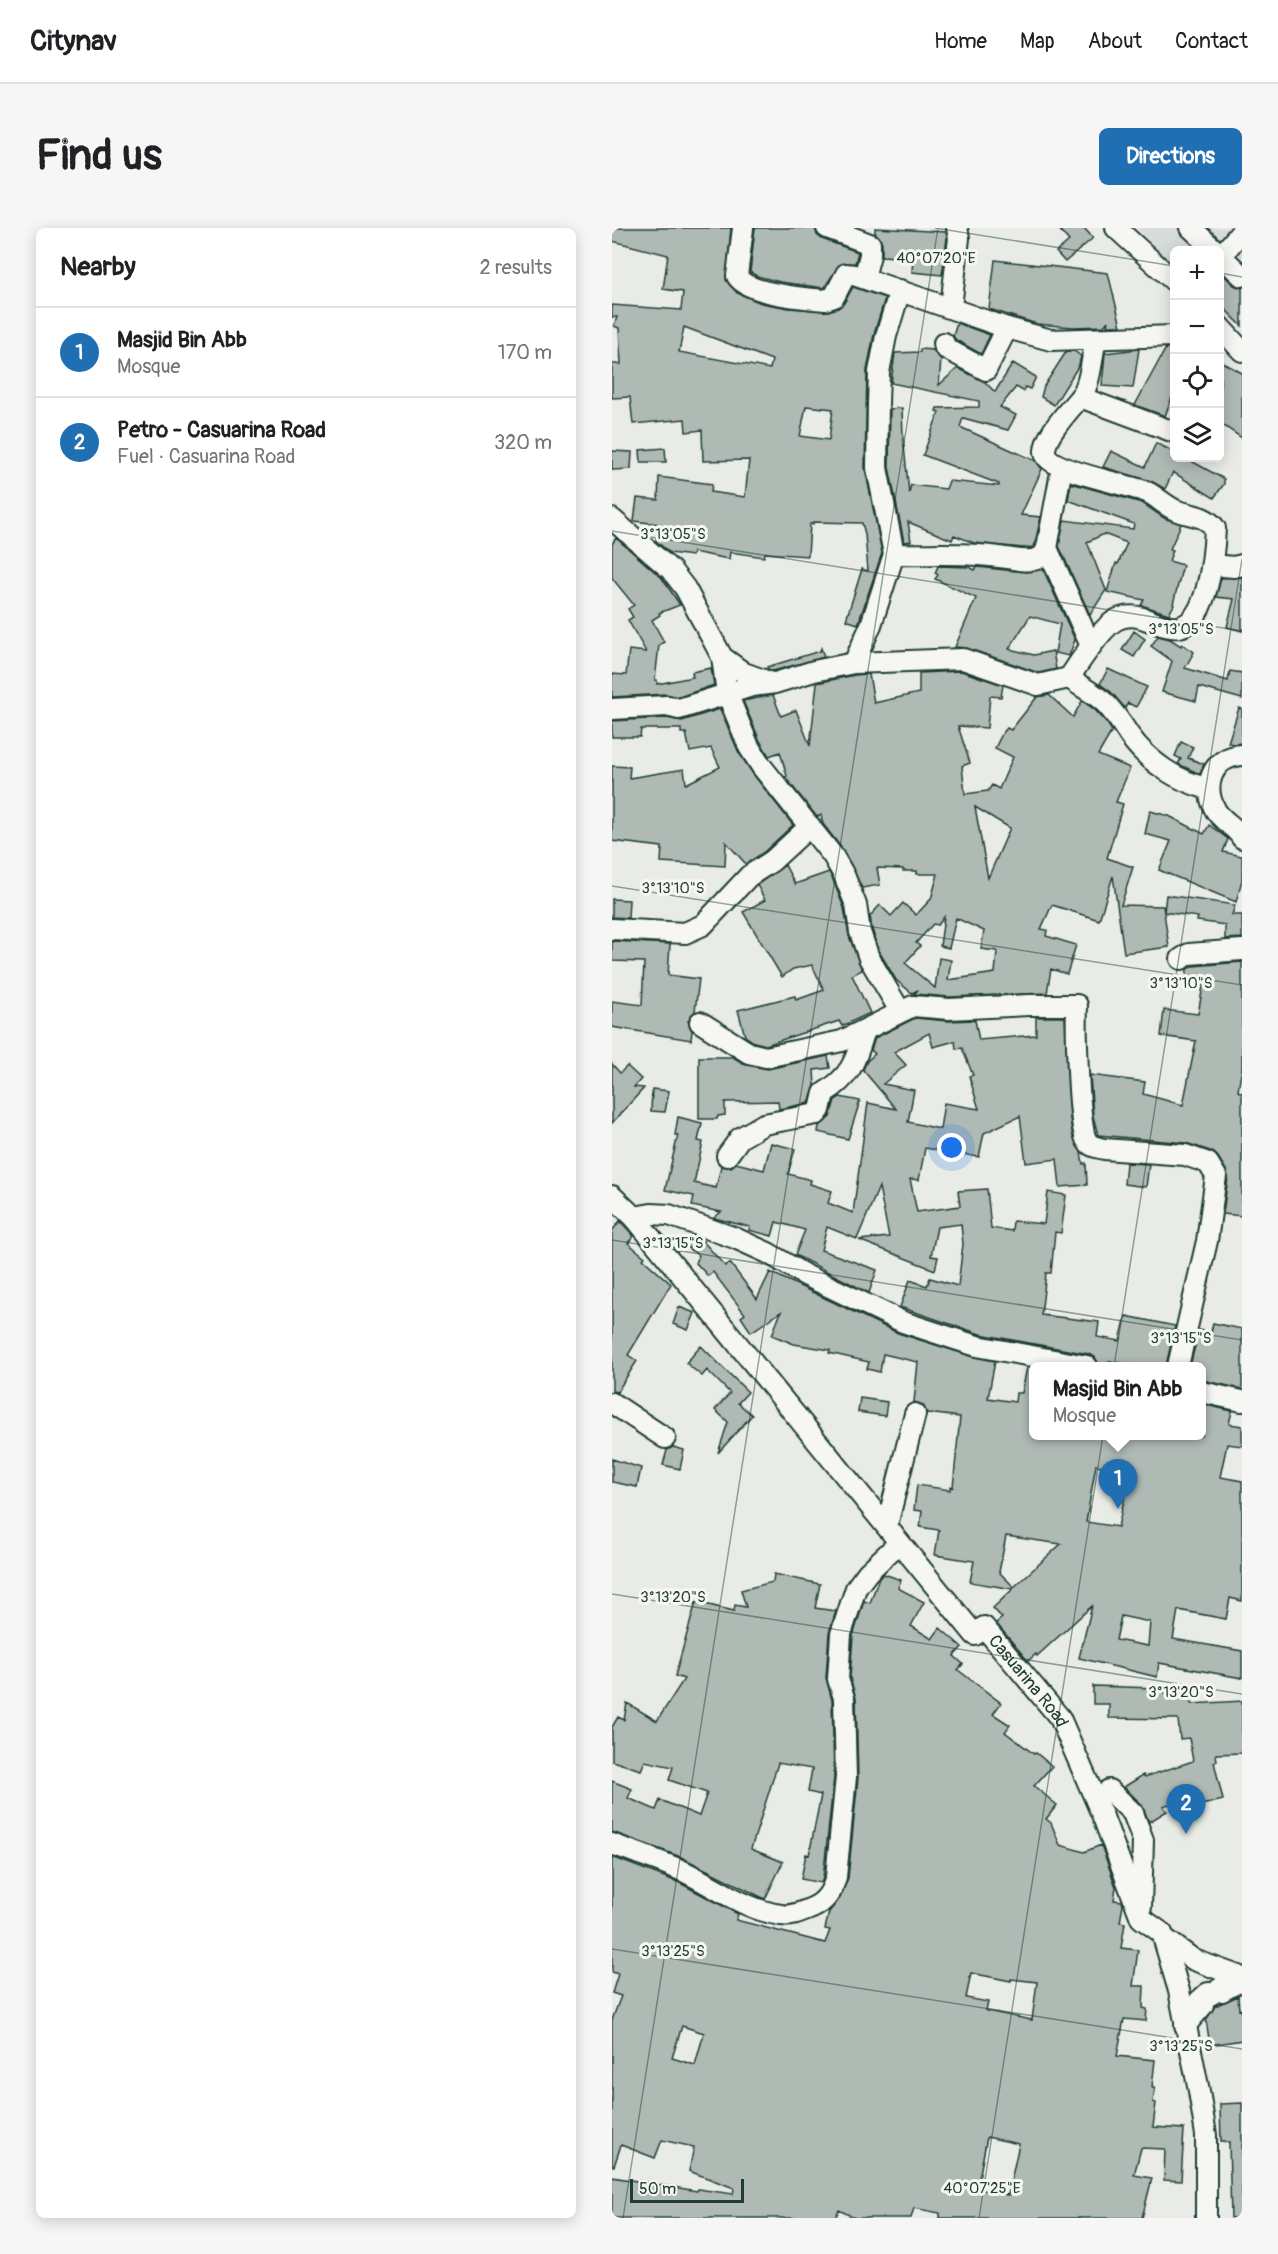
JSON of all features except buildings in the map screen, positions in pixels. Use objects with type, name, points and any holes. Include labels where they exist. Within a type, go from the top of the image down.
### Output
[{"type":"street","points":[[743,228],[737,276],[741,282],[750,287],[825,300],[834,297],[846,274],[900,290],[1007,328],[1051,340],[1170,336]]},
{"type":"street","points":[[827,228],[870,244],[870,255],[864,278]]},
{"type":"street","points":[[951,308],[959,238],[957,228]]},
{"type":"street","points":[[1116,228],[1170,277]]},
{"type":"street","points":[[1191,228],[1211,246]]},
{"type":"street","points":[[1224,251],[1242,231]]},
{"type":"street","points":[[1224,260],[1242,276]]},
{"type":"street","points":[[854,663],[871,625],[894,554],[877,468],[878,404],[879,372],[886,336],[900,290]]},
{"type":"street","points":[[944,343],[945,348],[986,370],[1007,328]]},
{"type":"street","points":[[1224,334],[1242,351]]},
{"type":"street","points":[[612,709],[667,706],[679,709],[752,686],[775,683],[814,671],[854,663],[963,659],[1038,685],[1069,678],[1091,646],[1114,621],[1127,616],[1148,618],[1173,628],[1188,624],[1202,601],[1212,565],[1215,528],[1206,519],[1180,512],[1146,492],[1062,467],[1047,458],[1044,451],[1045,443],[1088,383],[1096,339]]},
{"type":"street","points":[[1080,397],[1170,431]]},
{"type":"street","points":[[894,554],[964,553],[1033,560],[1044,555],[1062,467]]},
{"type":"street","points":[[612,519],[679,579],[722,657],[727,693],[749,747],[762,767],[810,826],[844,875],[856,905],[860,932],[870,958],[900,1011]]},
{"type":"street","points":[[1047,548],[1091,646]]},
{"type":"street","points":[[1212,565],[1234,567],[1242,565]]},
{"type":"street","points":[[722,657],[744,673],[775,683]]},
{"type":"street","points":[[1069,678],[1105,703],[1121,720],[1129,736],[1160,767],[1189,784],[1209,789]]},
{"type":"street","points":[[1242,755],[1232,757],[1215,768],[1209,789],[1216,812],[1238,831],[1242,838]]},
{"type":"street","points":[[612,929],[685,933],[703,926],[749,876],[772,861],[810,826]]},
{"type":"street","points":[[1181,959],[1189,954],[1242,950]]},
{"type":"street","points":[[700,1022],[749,1053],[766,1057],[842,1041],[913,1006],[949,1009],[1077,1005],[1081,1116],[1085,1139],[1092,1146],[1104,1149],[1185,1155],[1208,1163],[1216,1176],[1207,1241],[1179,1362]]},
{"type":"street","points":[[727,1156],[740,1138],[764,1124],[817,1113],[820,1110],[824,1093],[839,1084],[854,1065],[865,1030]]},
{"type":"street","name":"Casuarina Road","points":[[614,1203],[634,1217],[975,1635],[984,1627],[1060,1718],[1103,1817],[1141,1917],[1162,1933],[1174,1970],[1206,2135],[1206,2218]]},
{"type":"street","points":[[634,1217],[651,1214],[669,1215],[735,1238],[903,1322],[977,1346],[1065,1362]]},
{"type":"street","points":[[1206,1393],[1242,1401]]},
{"type":"street","points":[[612,1403],[665,1438]]},
{"type":"street","points":[[887,1525],[915,1414]]},
{"type":"street","points":[[612,1844],[683,1872],[737,1900],[782,1916],[798,1914],[825,1900],[836,1877],[846,1777],[844,1698],[838,1679],[841,1634],[856,1588],[868,1572],[899,1543]]},
{"type":"street","points":[[1108,1790],[1133,1813],[1143,1840],[1141,1917]]},
{"type":"street","points":[[1164,1938],[1194,1960],[1240,1979]]},
{"type":"street","points":[[1174,1970],[1240,1979]]},
{"type":"street","points":[[1179,1991],[1240,1979]]},
{"type":"street","points":[[1185,2026],[1203,2005],[1199,2001],[1208,1993],[1210,1995],[1221,1988],[1222,1990],[1240,1979]]},
{"type":"shaded area","points":[[1137,228],[1242,228],[1242,328],[1224,312],[1224,246],[1170,246],[1170,263]]},
{"type":"place","name":"Masjid Bin Abb","points":[[1118,1509]]},
{"type":"place","name":"Petro - Casuarina Road","points":[[1186,1834]]}]
